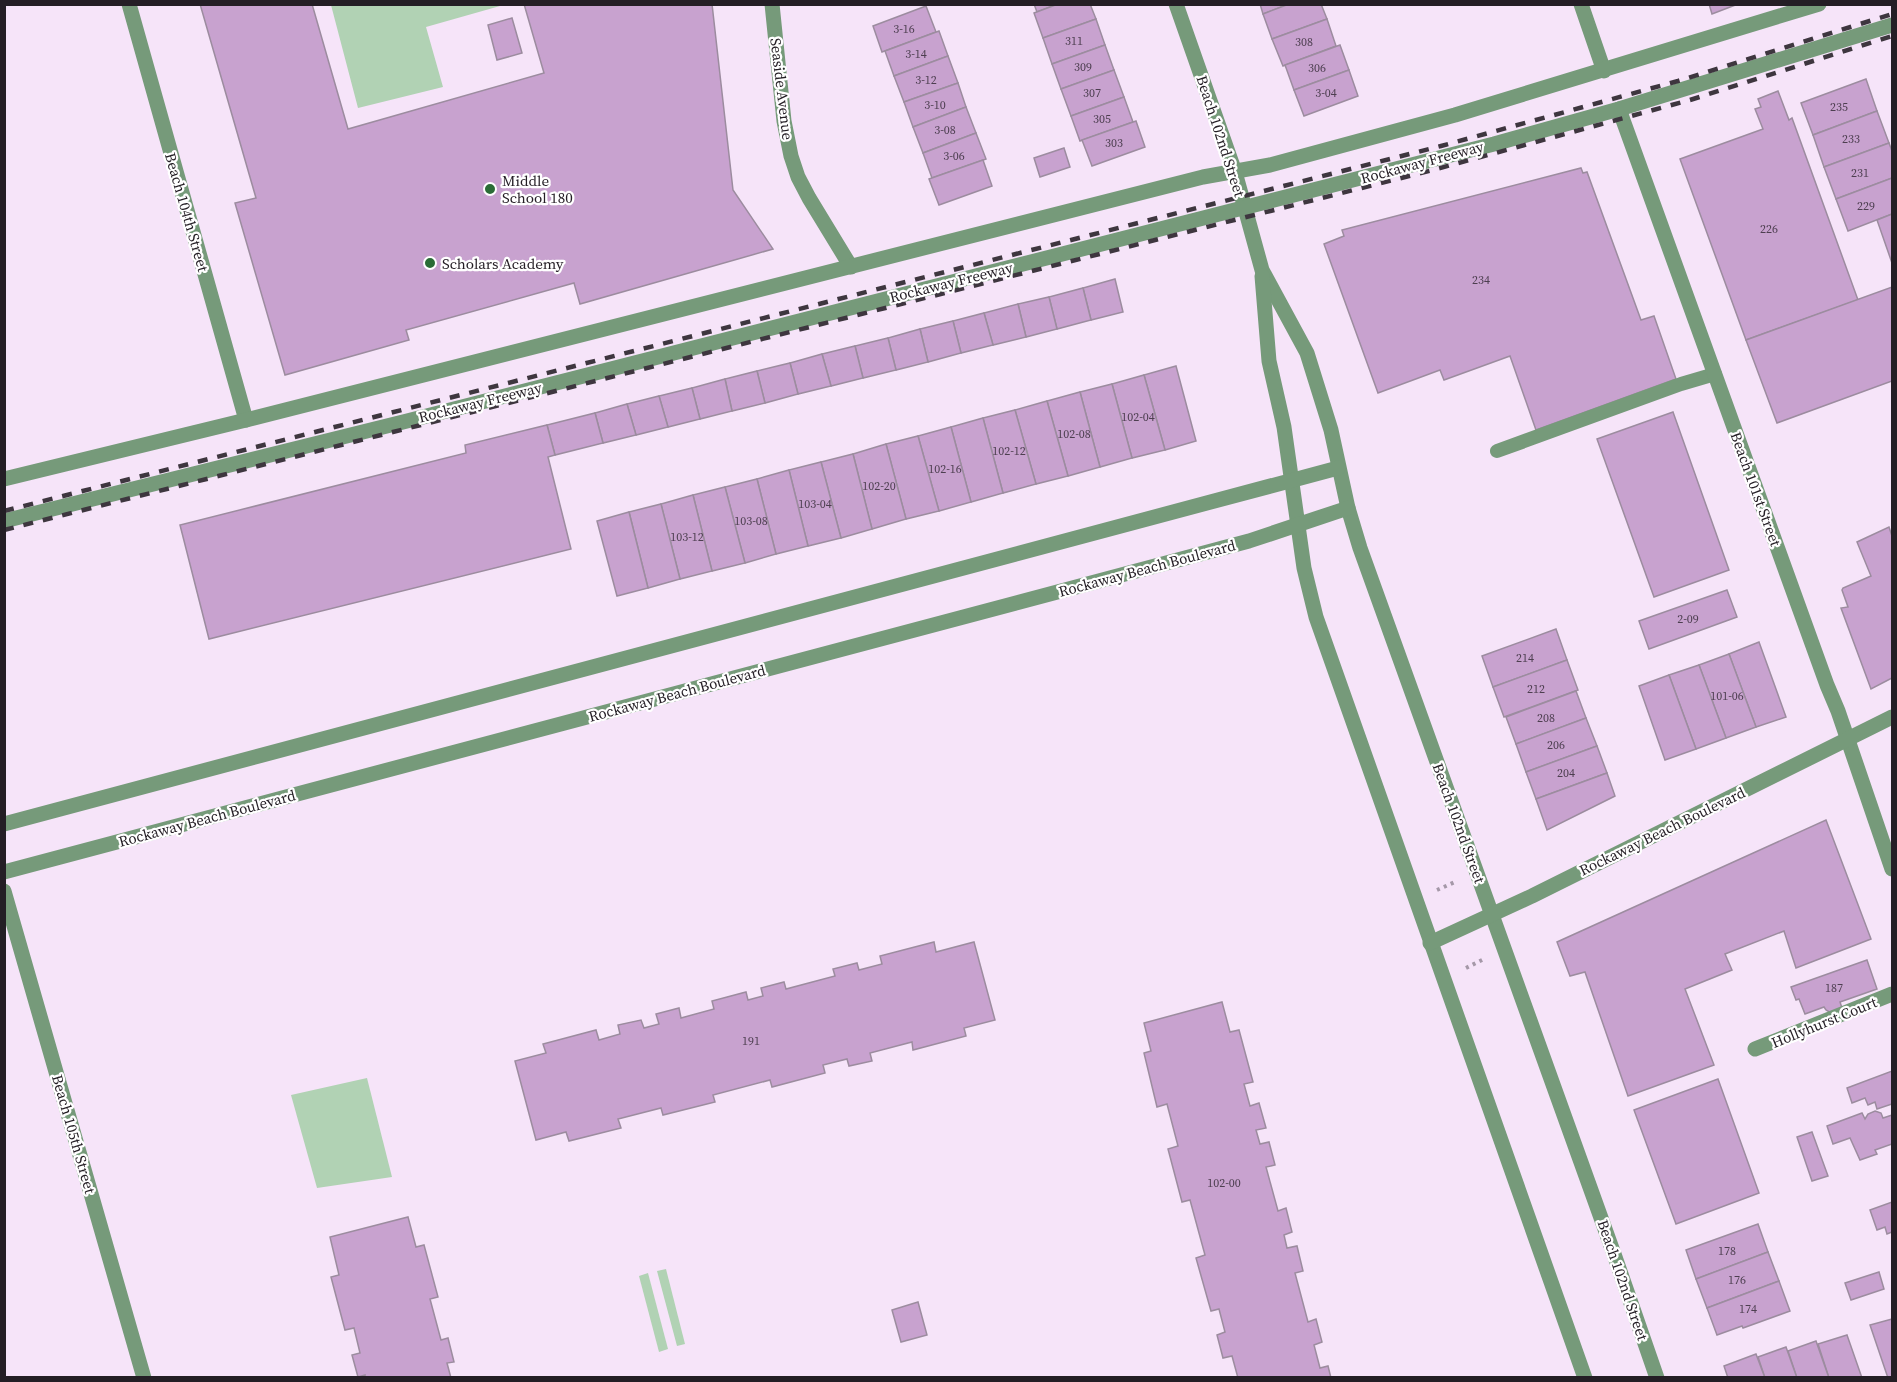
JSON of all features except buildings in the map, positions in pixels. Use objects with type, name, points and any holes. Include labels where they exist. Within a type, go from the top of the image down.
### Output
[{"type":"street","name":"Beach 104th Street","points":[[129,4],[246,420]]},
{"type":"street","name":"Seaside Avenue","points":[[772,4],[784,121],[791,156],[798,177],[809,198],[851,267]]},
{"type":"street","name":"Beach 102nd Street","points":[[1176,4],[1235,172],[1262,270],[1269,361],[1284,426],[1310,595],[1322,637],[1585,1377]]},
{"type":"street","points":[[1581,4],[1604,71]]},
{"type":"street","points":[[4,480],[1203,177],[1270,165],[1424,124],[1819,4]]},
{"type":"street","name":"Rockaway Freeway","points":[[4,521],[407,421],[1494,144],[1619,109],[1893,25]]},
{"type":"street","name":"Beach 101st Street","points":[[1619,109],[1893,870]]},
{"type":"street","name":"Beach 102nd Street","points":[[1262,270],[1307,353],[1331,430],[1338,468],[1360,548],[1657,1377]]},
{"type":"street","points":[[4,824],[1338,468]]},
{"type":"street","name":"Rockaway Beach Boulevard","points":[[4,872],[1249,542],[1348,508]]},
{"type":"street","name":"Rockaway Beach Boulevard","points":[[1430,943],[1492,916],[1893,717]]},
{"type":"street","name":"Beach 105th Street","points":[[4,891],[144,1377]]},
{"type":"street","name":"Hollyhurst Court","points":[[1755,1049],[1893,994]]},
{"type":"lane","points":[[1497,450],[1715,374]]},
{"type":"path","points":[[1436,890],[1456,882]]},
{"type":"path","points":[[1457,972],[1492,955]]},
{"type":"green space","points":[[500,4],[500,6],[426,27],[443,87],[358,108],[331,5]]},
{"type":"green space","points":[[367,1078],[392,1177],[317,1188],[291,1095]]},
{"type":"green space","points":[[666,1269],[685,1344],[677,1346],[657,1271]]},
{"type":"green space","points":[[648,1273],[668,1349],[659,1352],[639,1276]]},
{"type":"railway","points":[[4,511],[1441,146],[1678,81],[1892,14]]},
{"type":"railway","points":[[4,530],[1433,170],[1690,100],[1892,36]]},
{"type":"place","name":"Middle School 180","points":[[490,189]]},
{"type":"place","name":"Scholars Academy","points":[[430,263]]}]
